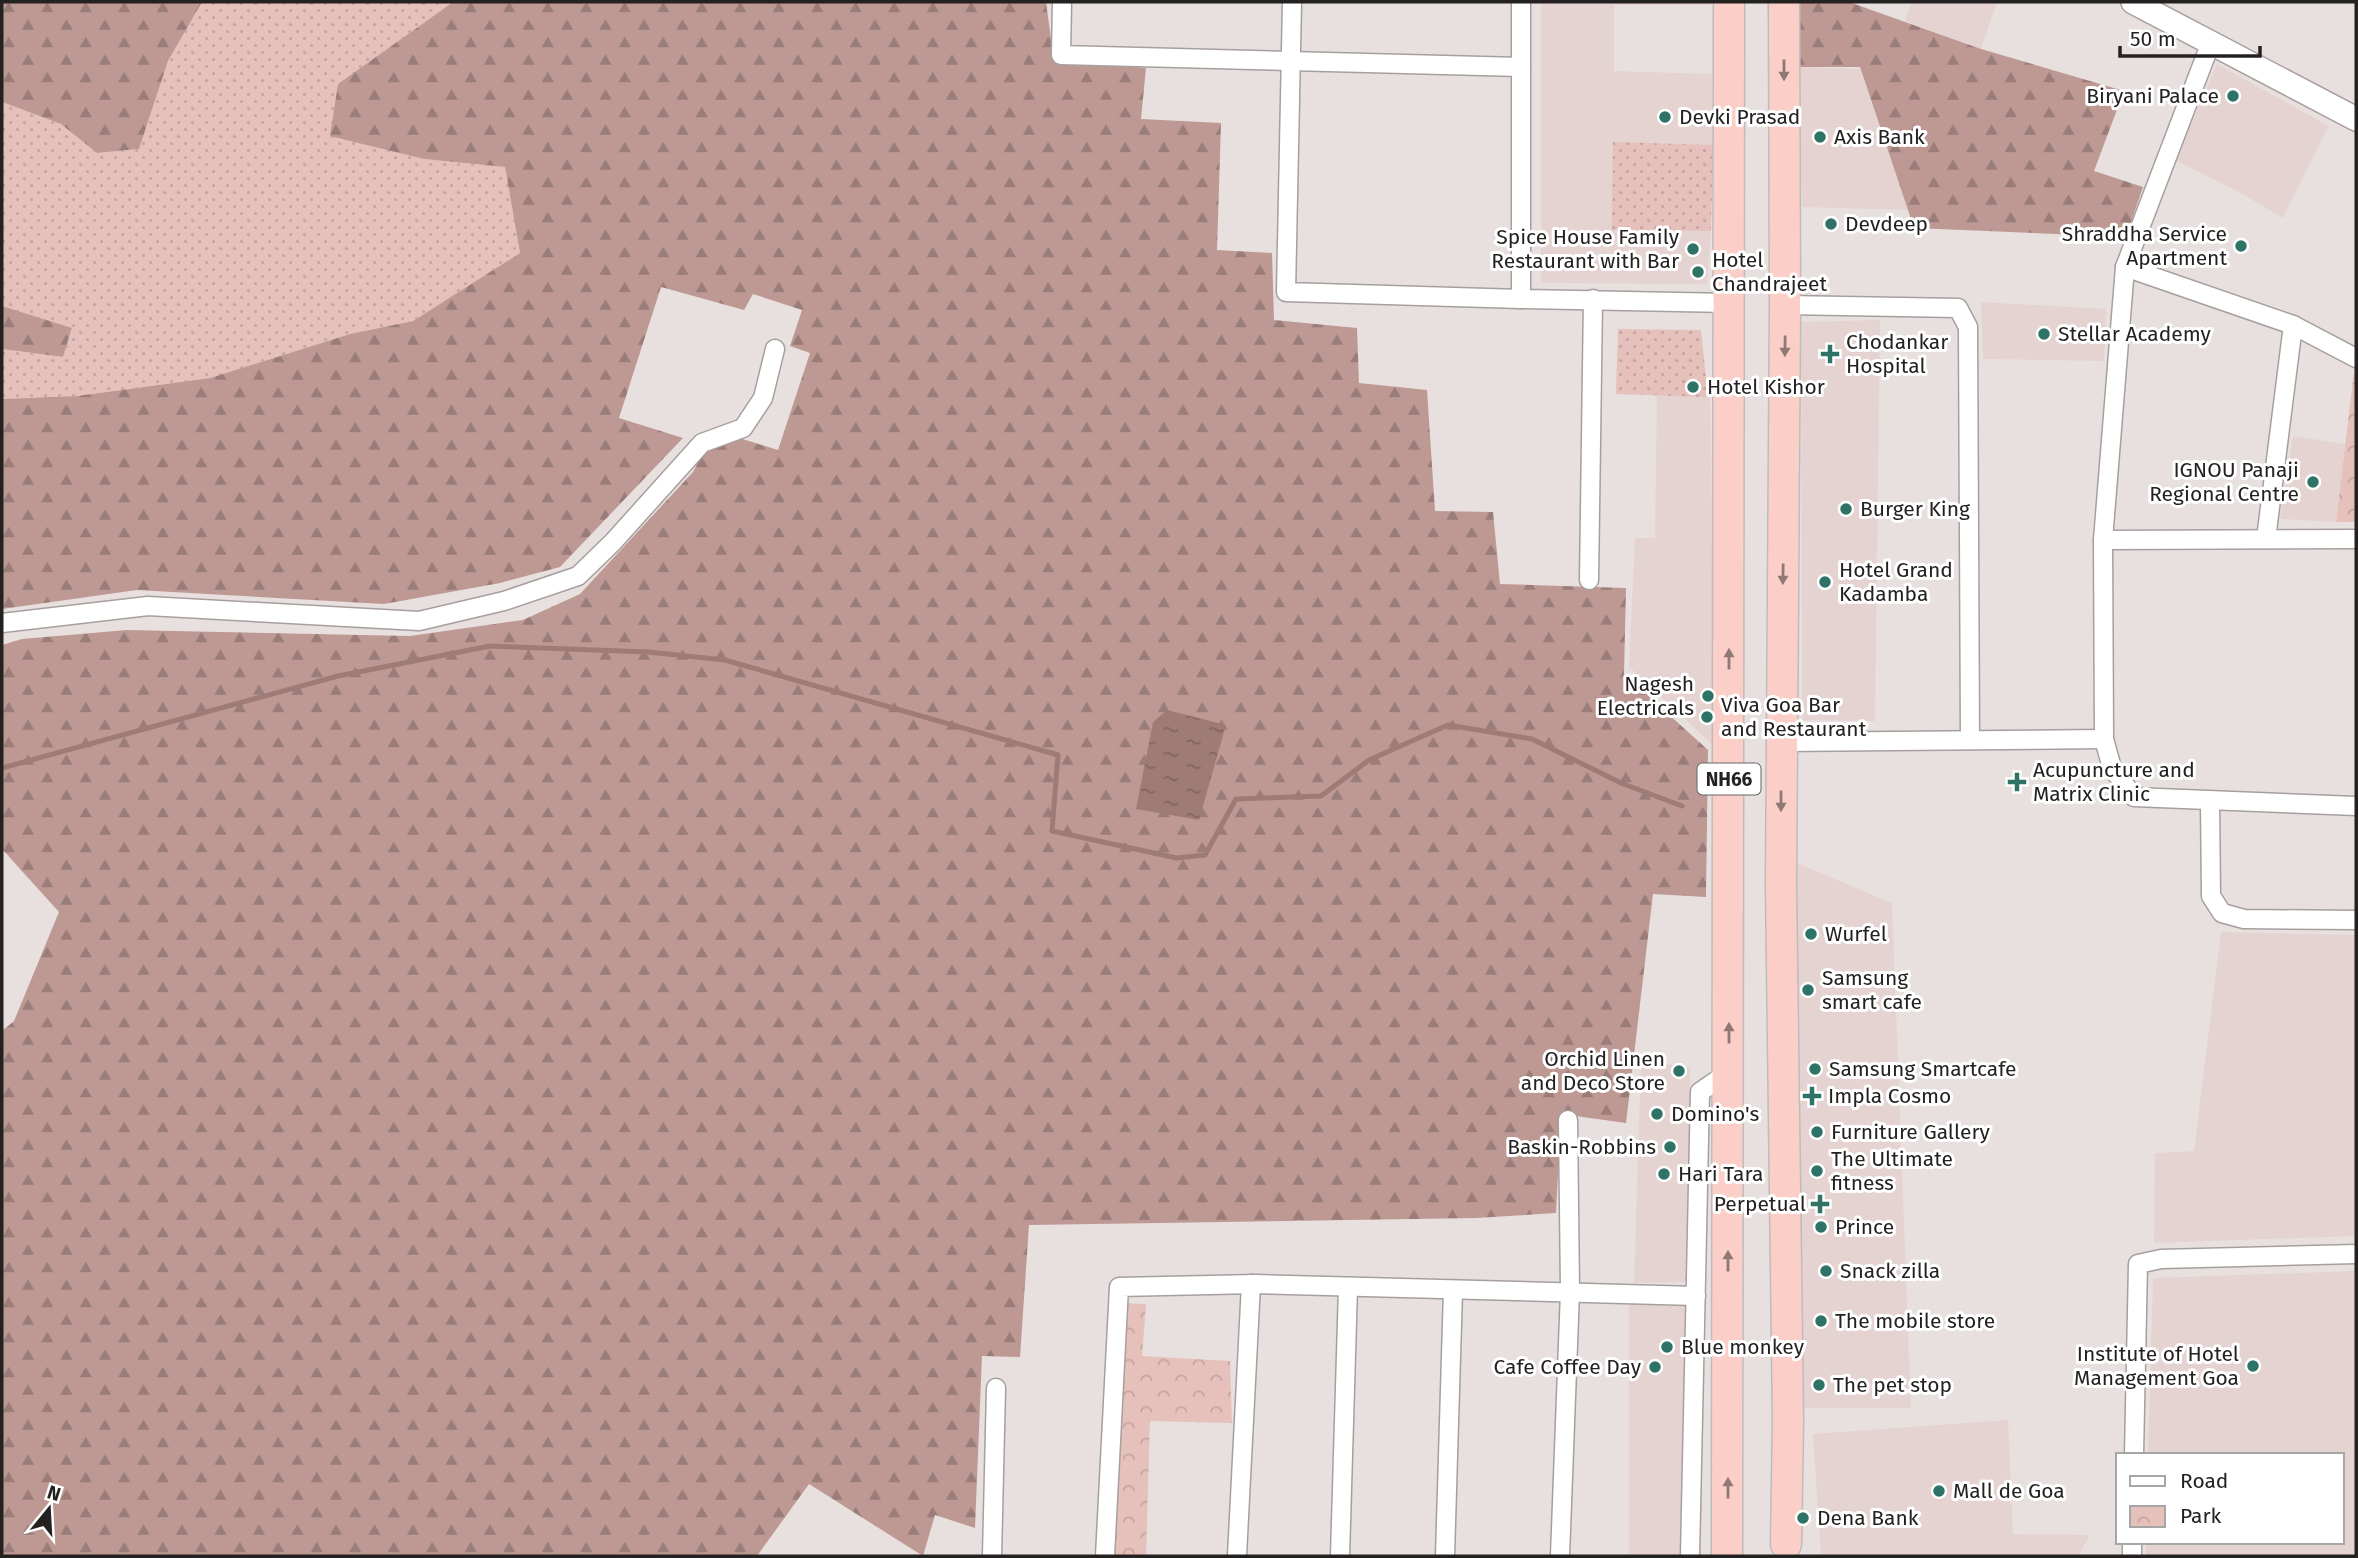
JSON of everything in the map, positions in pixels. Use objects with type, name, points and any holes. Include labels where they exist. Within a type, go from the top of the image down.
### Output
[{"type":"highway","name":"NH66","points":[[1727,1556],[1729,2]]},
{"type":"highway","name":"NH66","points":[[1784,2],[1781,885],[1788,1422],[1786,1544]]},
{"type":"street","points":[[1062,2],[1061,55],[1521,67]]},
{"type":"street","points":[[1292,2],[1286,292],[1729,303]]},
{"type":"street","points":[[1521,2],[1521,299]]},
{"type":"street","points":[[2133,2],[2356,119]]},
{"type":"street","points":[[2211,42],[2125,267],[2103,540],[2104,739],[2112,768],[2134,797],[2356,806]]},
{"type":"street","points":[[2125,267],[2293,325],[2356,358]]},
{"type":"street","points":[[1589,580],[1593,299]]},
{"type":"street","points":[[1785,305],[1958,308],[1968,327],[1970,740]]},
{"type":"street","points":[[2266,539],[2293,325]]},
{"type":"street","points":[[2,624],[148,606],[419,621],[504,601],[578,576],[613,542],[702,443],[743,428],[763,398],[775,349]]},
{"type":"street","points":[[2103,540],[2356,539]]},
{"type":"street","points":[[1781,742],[2104,739]]},
{"type":"street","points":[[2210,802],[2211,897],[2222,913],[2244,919],[2356,920]]},
{"type":"street","points":[[1690,1556],[1700,1092],[1729,1072]]},
{"type":"street","points":[[1560,1556],[1570,1291],[1568,1120]]},
{"type":"street","points":[[2134,1453],[2138,1264],[2161,1259],[2356,1254]]},
{"type":"street","points":[[1105,1556],[1119,1287],[1251,1284],[1696,1296]]},
{"type":"street","points":[[1237,1556],[1251,1284]]},
{"type":"street","points":[[1340,1556],[1348,1287]]},
{"type":"street","points":[[1445,1556],[1453,1290]]},
{"type":"street","points":[[992,1556],[996,1388]]},
{"type":"shaded area","points":[[1541,2],[1711,2],[1711,5],[1614,5],[1614,71],[1712,74],[1713,145],[1614,143],[1613,230],[1711,231],[1707,284],[1541,283]]},
{"type":"shaded area","points":[[1912,2],[1997,2],[1981,49],[1905,21]]},
{"type":"shaded area","points":[[2217,64],[2329,126],[2283,218],[2175,160]]},
{"type":"shaded area","points":[[1799,67],[1860,69],[1908,210],[1802,207]]},
{"type":"shaded area","name":"Stellar Academy","points":[[1981,302],[2106,309],[2104,361],[1983,359]]},
{"type":"shaded area","points":[[1880,320],[1875,721],[1802,720],[1801,322]]},
{"type":"shaded area","points":[[1657,393],[1710,396],[1714,746],[1629,667],[1635,538],[1655,538]]},
{"type":"shaded area","name":"IGNOU Panaji Regional Centre","points":[[2293,436],[2345,444],[2336,522],[2280,519]]},
{"type":"shaded area","points":[[1792,861],[1892,903],[1911,1408],[1801,1408]]},
{"type":"shaded area","points":[[2221,932],[2356,935],[2356,1236],[2154,1243],[2155,1153],[2194,1151]]},
{"type":"shaded area","points":[[1641,1060],[1690,1068],[1691,1282],[1634,1283]]},
{"type":"shaded area","name":"Institute of Hotel Management Goa","points":[[2356,1271],[2356,1556],[2146,1556],[2146,1544],[2344,1544],[2344,1453],[2148,1453],[2153,1278]]},
{"type":"shaded area","points":[[1689,1302],[1691,1556],[1629,1556],[1629,1304]]},
{"type":"shaded area","points":[[2008,1420],[2013,1534],[2090,1535],[2078,1556],[1821,1556],[1813,1434]]},
{"type":"green space","points":[[2,2],[202,2],[168,61],[139,149],[97,153],[61,124],[2,102]]},
{"type":"green space","points":[[202,2],[453,2],[338,84],[424,159],[505,167],[520,253],[413,321],[350,334],[210,378],[77,396],[2,399],[2,349],[63,357],[72,329],[2,306],[2,102],[61,124],[97,153],[139,149],[168,61]]},
{"type":"green space","points":[[453,2],[1046,2],[1054,61],[1146,68],[1141,119],[1221,123],[1217,250],[1272,253],[1274,320],[1357,328],[1359,383],[1427,390],[1435,511],[1493,512],[1500,584],[1626,588],[1624,674],[1708,750],[1706,897],[1653,894],[1626,1123],[1561,1114],[1556,1213],[1476,1218],[1029,1225],[1020,1357],[982,1356],[975,1528],[935,1515],[923,1556],[809,1484],[757,1556],[2,1556],[2,1031],[14,1021],[59,912],[2,849],[2,645],[22,639],[127,630],[410,636],[523,620],[580,594],[693,472],[714,430],[778,450],[810,353],[790,346],[802,310],[753,294],[744,310],[661,287],[619,418],[683,438],[560,567],[500,583],[384,604],[137,590],[2,609],[2,399],[77,396],[210,378],[350,334],[413,321],[520,253],[505,167],[424,159],[330,136],[338,84]]},
{"type":"green space","points":[[1798,2],[1849,2],[1981,49],[2124,91],[2094,171],[2143,187],[2126,237],[1914,228],[1860,67],[1799,67]]},
{"type":"green space","points":[[1613,142],[1713,145],[1711,231],[1612,230]]},
{"type":"green space","points":[[2,306],[72,328],[63,357],[2,349]]},
{"type":"green space","points":[[1618,329],[1701,330],[1708,397],[1616,394]]},
{"type":"green space","points":[[2354,372],[2356,522],[2336,522]]},
{"type":"green space","points":[[1121,1303],[1146,1304],[1142,1356],[1230,1361],[1232,1423],[1150,1421],[1146,1556],[1112,1556]]},
{"type":"water","points":[[1167,710],[1226,725],[1199,820],[1136,809],[1153,722]]},
{"type":"waterway","points":[[2,768],[338,676],[490,646],[648,652],[725,660],[1058,755],[1052,831],[1177,858],[1205,855],[1236,799],[1321,796],[1369,760],[1448,725],[1532,739],[1621,783],[1682,806]]},
{"type":"place","name":"Biryani Palace","points":[[2233,96]]},
{"type":"place","name":"Devki Prasad","points":[[1665,117]]},
{"type":"place","name":"Axis Bank","points":[[1820,137]]},
{"type":"place","name":"Devdeep","points":[[1831,224]]},
{"type":"place","name":"Shraddha Service Apartment","points":[[2241,246]]},
{"type":"place","name":"Spice House Family Restaurant with Bar","points":[[1693,249]]},
{"type":"place","name":"Hotel Chandrajeet","points":[[1698,272]]},
{"type":"place","name":"Stellar Academy","points":[[2044,334]]},
{"type":"place","name":"Chodankar Hospital","points":[[1830,354]]},
{"type":"place","name":"Hotel Kishor","points":[[1693,387]]},
{"type":"place","name":"IGNOU Panaji Regional Centre","points":[[2313,482]]},
{"type":"place","name":"Burger King","points":[[1846,509]]},
{"type":"place","name":"Hotel Grand Kadamba","points":[[1825,582]]},
{"type":"place","name":"Nagesh Electricals","points":[[1708,696]]},
{"type":"place","name":"Viva Goa Bar and Restaurant","points":[[1707,717]]},
{"type":"place","name":"Acupuncture and Matrix Clinic","points":[[2017,782]]},
{"type":"place","name":"Wurfel","points":[[1811,934]]},
{"type":"place","name":"Samsung smart cafe","points":[[1808,990]]},
{"type":"place","name":"Samsung Smartcafe","points":[[1815,1069]]},
{"type":"place","name":"Orchid Linen and Deco Store","points":[[1679,1071]]},
{"type":"place","name":"Impla Cosmo","points":[[1812,1096]]},
{"type":"place","name":"Domino's","points":[[1657,1114]]},
{"type":"place","name":"Furniture Gallery","points":[[1817,1132]]},
{"type":"place","name":"Baskin-Robbins","points":[[1670,1147]]},
{"type":"place","name":"The Ultimate fitness","points":[[1817,1171]]},
{"type":"place","name":"Hari Tara","points":[[1664,1174]]},
{"type":"place","name":"Perpetual","points":[[1820,1204]]},
{"type":"place","name":"Prince","points":[[1821,1227]]},
{"type":"place","name":"Snack zilla","points":[[1826,1271]]},
{"type":"place","name":"The mobile store","points":[[1821,1321]]},
{"type":"place","name":"Blue monkey","points":[[1667,1347]]},
{"type":"place","name":"Institute of Hotel Management Goa","points":[[2253,1366]]},
{"type":"place","name":"Cafe Coffee Day","points":[[1655,1367]]},
{"type":"place","name":"The pet stop","points":[[1819,1385]]},
{"type":"place","name":"Mall de Goa","points":[[1939,1491]]},
{"type":"place","name":"Dena Bank","points":[[1803,1518]]}]
